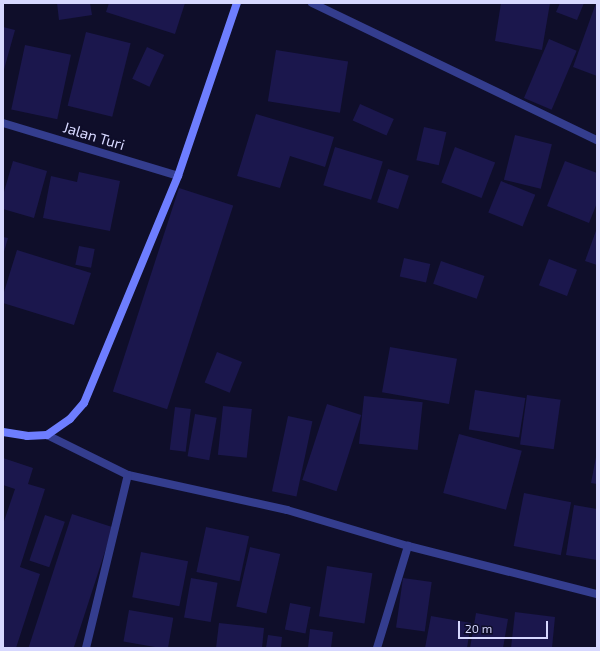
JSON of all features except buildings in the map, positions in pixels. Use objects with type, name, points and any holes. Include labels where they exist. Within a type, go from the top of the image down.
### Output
[{"type":"street","points":[[47,435],[70,419],[84,403],[178,176],[237,3]]},
{"type":"street","points":[[312,3],[597,140]]},
{"type":"street","name":"Jalan Turi","points":[[3,123],[178,176]]},
{"type":"street","points":[[3,432],[27,436],[47,435],[128,476],[287,510],[408,546],[597,594]]},
{"type":"street","points":[[86,648],[128,476]]},
{"type":"street","points":[[377,648],[408,546]]}]
